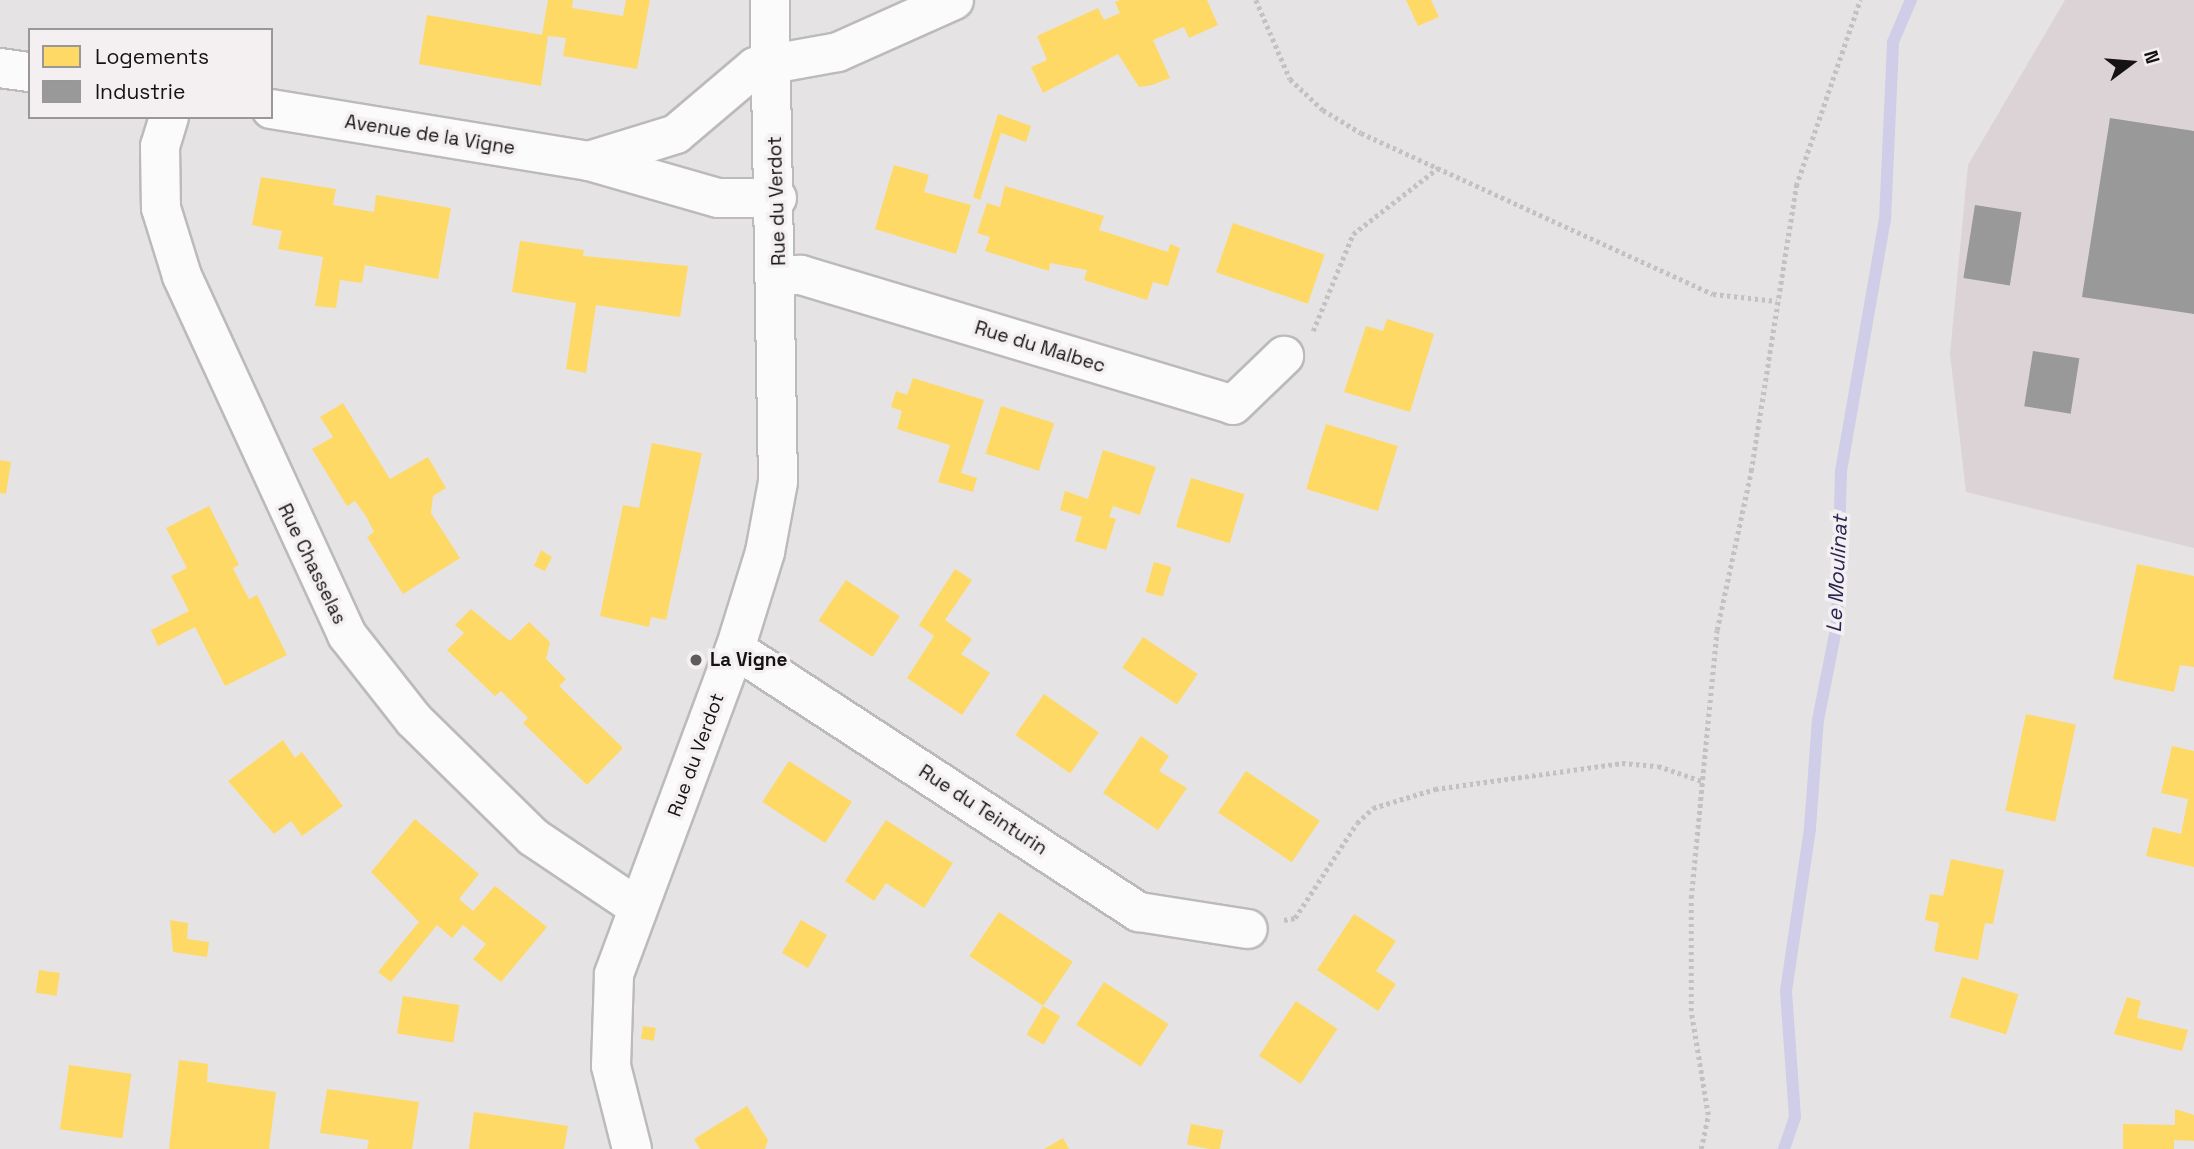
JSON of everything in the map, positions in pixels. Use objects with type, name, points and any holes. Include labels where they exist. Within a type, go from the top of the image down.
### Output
[{"type":"street","points":[[771,0],[773,62]]},
{"type":"street","name":"Avenue de la Vigne","points":[[589,161],[676,134],[755,67],[838,52],[954,0]]},
{"type":"street","name":"Rue du Verdot","points":[[632,1149],[611,1066],[611,1000],[638,907],[735,649],[765,552],[778,482],[779,276],[773,62]]},
{"type":"street","points":[[0,68],[28,72]]},
{"type":"street","name":"Avenue de la Vigne","points":[[273,110],[589,161],[718,198],[776,198]]},
{"type":"street","name":"Rue Chasselas","points":[[168,119],[160,146],[161,208],[182,276],[347,635],[414,720],[533,836],[638,907]]},
{"type":"street","name":"Rue du Malbec","points":[[779,276],[801,275],[1233,405],[1284,356]]},
{"type":"street","name":"Rue du Teinturin","points":[[735,649],[1139,912],[1248,929]]},
{"type":"path","points":[[1256,0],[1290,79],[1323,110],[1438,168],[1713,294],[1777,301]]},
{"type":"path","points":[[1701,1149],[1708,1115],[1691,1011],[1691,898],[1717,630],[1796,186],[1860,0]]},
{"type":"path","points":[[1284,356],[1311,336],[1353,233],[1438,168]]},
{"type":"path","points":[[1248,929],[1295,918],[1357,823],[1373,808],[1435,789],[1558,769],[1658,766],[1702,781]]},
{"type":"shaded area","points":[[2065,0],[2194,0],[2194,548],[1966,492],[1950,354],[1968,165]]},
{"type":"building: Logements","points":[[548,0],[573,0],[572,8],[623,16],[626,0],[650,0],[637,69],[563,56],[566,38],[548,36],[541,86],[419,64],[427,15],[542,35]]},
{"type":"building: Logements","points":[[1207,0],[1218,25],[1189,38],[1184,27],[1153,40],[1170,78],[1152,85],[1139,87],[1118,54],[1043,93],[1031,67],[1047,60],[1037,36],[1098,8],[1104,20],[1120,13],[1115,2]]},
{"type":"building: Logements","points":[[1406,0],[1431,0],[1439,17],[1418,26]]},
{"type":"building: Logements","points":[[998,114],[1031,126],[1026,142],[1001,133],[980,200],[973,197]]},
{"type":"building: Logements","points":[[894,165],[929,175],[924,192],[971,205],[956,254],[875,229]]},
{"type":"building: Logements","points":[[261,177],[336,189],[333,205],[374,212],[376,195],[451,208],[438,279],[365,265],[362,283],[340,280],[336,308],[315,306],[323,257],[278,249],[282,231],[252,225]]},
{"type":"building: Logements","points":[[1005,186],[1104,216],[1099,230],[1168,252],[1170,244],[1180,248],[1168,286],[1153,282],[1147,300],[1084,280],[1087,270],[1050,263],[1049,271],[985,251],[990,237],[977,233],[987,203],[1000,207]]},
{"type":"building: Logements","points":[[1233,223],[1325,255],[1308,304],[1216,272]]},
{"type":"building: Logements","points":[[520,241],[584,250],[583,256],[688,266],[680,317],[596,305],[586,373],[566,369],[576,303],[512,292]]},
{"type":"building: Logements","points":[[1387,319],[1434,334],[1410,412],[1344,392],[1366,326],[1383,331]]},
{"type":"building: Logements","points":[[913,378],[984,400],[961,473],[977,478],[973,492],[938,482],[950,445],[897,429],[902,411],[891,407],[896,391],[907,395]]},
{"type":"building: Logements","points":[[343,403],[390,479],[428,457],[446,488],[433,496],[431,513],[460,558],[403,594],[367,537],[374,532],[366,516],[355,501],[347,506],[312,449],[333,437],[320,417]]},
{"type":"building: Logements","points":[[1001,406],[1054,423],[1039,471],[986,454]]},
{"type":"building: Logements","points":[[1326,424],[1398,446],[1378,511],[1306,489]]},
{"type":"building: Logements","points":[[652,443],[702,453],[666,620],[651,617],[649,627],[600,616],[623,505],[639,508]]},
{"type":"building: Logements","points":[[1103,450],[1156,467],[1140,515],[1113,506],[1109,517],[1116,519],[1106,550],[1075,541],[1082,517],[1060,510],[1065,491],[1088,499]]},
{"type":"building: Logements","points":[[0,460],[11,462],[6,494],[0,493]]},
{"type":"building: Logements","points":[[1191,478],[1245,494],[1230,543],[1176,527]]},
{"type":"building: Logements","points":[[209,506],[239,565],[233,568],[241,584],[249,599],[257,595],[287,655],[225,686],[195,627],[158,646],[151,630],[189,611],[171,576],[187,568],[166,528]]},
{"type":"building: Logements","points":[[541,550],[552,557],[545,571],[534,566]]},
{"type":"building: Logements","points":[[1154,562],[1171,567],[1163,597],[1145,592]]},
{"type":"building: Logements","points":[[2137,564],[2194,576],[2194,667],[2180,665],[2174,692],[2113,679]]},
{"type":"building: Logements","points":[[955,569],[972,580],[945,620],[972,639],[961,654],[990,673],[962,715],[907,678],[934,636],[919,625]]},
{"type":"building: Logements","points":[[846,580],[900,616],[872,657],[819,621]]},
{"type":"building: Logements","points":[[471,609],[510,641],[529,622],[550,642],[546,659],[566,679],[559,686],[623,748],[587,785],[523,723],[528,718],[501,691],[495,696],[447,650],[464,633],[455,625]]},
{"type":"building: Logements","points":[[1143,637],[1198,674],[1177,705],[1122,668]]},
{"type":"building: Logements","points":[[1044,694],[1099,732],[1070,773],[1015,735]]},
{"type":"building: Logements","points":[[2026,714],[2076,725],[2055,821],[2005,811]]},
{"type":"building: Logements","points":[[1141,736],[1169,756],[1159,771],[1187,788],[1158,830],[1103,793]]},
{"type":"building: Logements","points":[[283,740],[295,758],[302,752],[343,806],[302,836],[291,821],[274,834],[228,781]]},
{"type":"building: Logements","points":[[2172,746],[2194,751],[2194,867],[2146,856],[2153,827],[2181,834],[2188,799],[2161,793]]},
{"type":"building: Logements","points":[[789,761],[852,802],[825,843],[762,802]]},
{"type":"building: Logements","points":[[1246,771],[1320,821],[1292,862],[1218,812]]},
{"type":"building: Logements","points":[[415,819],[479,874],[459,899],[473,911],[495,886],[547,927],[501,982],[473,959],[486,944],[463,925],[452,938],[437,925],[391,982],[378,972],[419,922],[371,872]]},
{"type":"building: Logements","points":[[886,820],[953,863],[924,908],[886,883],[874,901],[845,881]]},
{"type":"building: Logements","points":[[1951,859],[2004,870],[1993,924],[1985,923],[1978,960],[1934,951],[1939,923],[1925,920],[1930,894],[1943,896]]},
{"type":"building: Logements","points":[[999,912],[1073,962],[1043,1006],[969,956]]},
{"type":"building: Logements","points":[[1354,914],[1396,941],[1376,971],[1396,984],[1378,1011],[1317,970]]},
{"type":"building: Logements","points":[[170,920],[188,923],[187,939],[209,942],[207,957],[173,952]]},
{"type":"building: Logements","points":[[801,920],[827,935],[808,968],[782,953]]},
{"type":"building: Logements","points":[[39,970],[60,973],[57,996],[36,993]]},
{"type":"building: Logements","points":[[1962,977],[2018,994],[2006,1034],[1950,1017]]},
{"type":"building: Logements","points":[[1104,982],[1169,1024],[1141,1067],[1076,1025]]},
{"type":"building: Logements","points":[[403,996],[459,1005],[453,1042],[397,1034]]},
{"type":"building: Logements","points":[[2127,997],[2141,1001],[2137,1018],[2188,1030],[2182,1051],[2114,1034]]},
{"type":"building: Logements","points":[[1296,1001],[1337,1029],[1301,1084],[1259,1056]]},
{"type":"building: Logements","points":[[1043,1006],[1060,1016],[1044,1045],[1026,1035]]},
{"type":"building: Logements","points":[[643,1026],[656,1028],[654,1041],[641,1039]]},
{"type":"building: Logements","points":[[179,1060],[208,1064],[207,1082],[276,1092],[269,1149],[169,1149]]},
{"type":"building: Logements","points":[[69,1065],[131,1074],[122,1138],[60,1129]]},
{"type":"building: Logements","points":[[327,1089],[419,1102],[412,1149],[367,1149],[369,1140],[320,1133]]},
{"type":"building: Logements","points":[[747,1106],[768,1140],[765,1149],[700,1149],[694,1139]]},
{"type":"building: Logements","points":[[2175,1109],[2194,1115],[2194,1141],[2174,1140],[2174,1149],[2123,1149],[2123,1124],[2175,1125]]},
{"type":"building: Logements","points":[[474,1112],[568,1126],[564,1149],[469,1149]]},
{"type":"building: Logements","points":[[1191,1124],[1223,1130],[1220,1149],[1187,1145]]},
{"type":"building: Logements","points":[[1063,1138],[1069,1149],[1044,1149]]},
{"type":"building: Industrie","points":[[2110,118],[2194,131],[2194,314],[2082,297]]},
{"type":"building: Industrie","points":[[1975,205],[2021,212],[2010,285],[1963,278]]},
{"type":"building: Industrie","points":[[2033,351],[2079,358],[2071,414],[2024,406]]},
{"type":"waterway","name":"Le Moulinat","points":[[1784,1149],[1795,1117],[1786,991],[1810,828],[1818,720],[1837,624],[1841,471],[1885,220],[1893,42],[1911,0]]},
{"type":"place","name":"La Vigne","points":[[696,660]]}]
